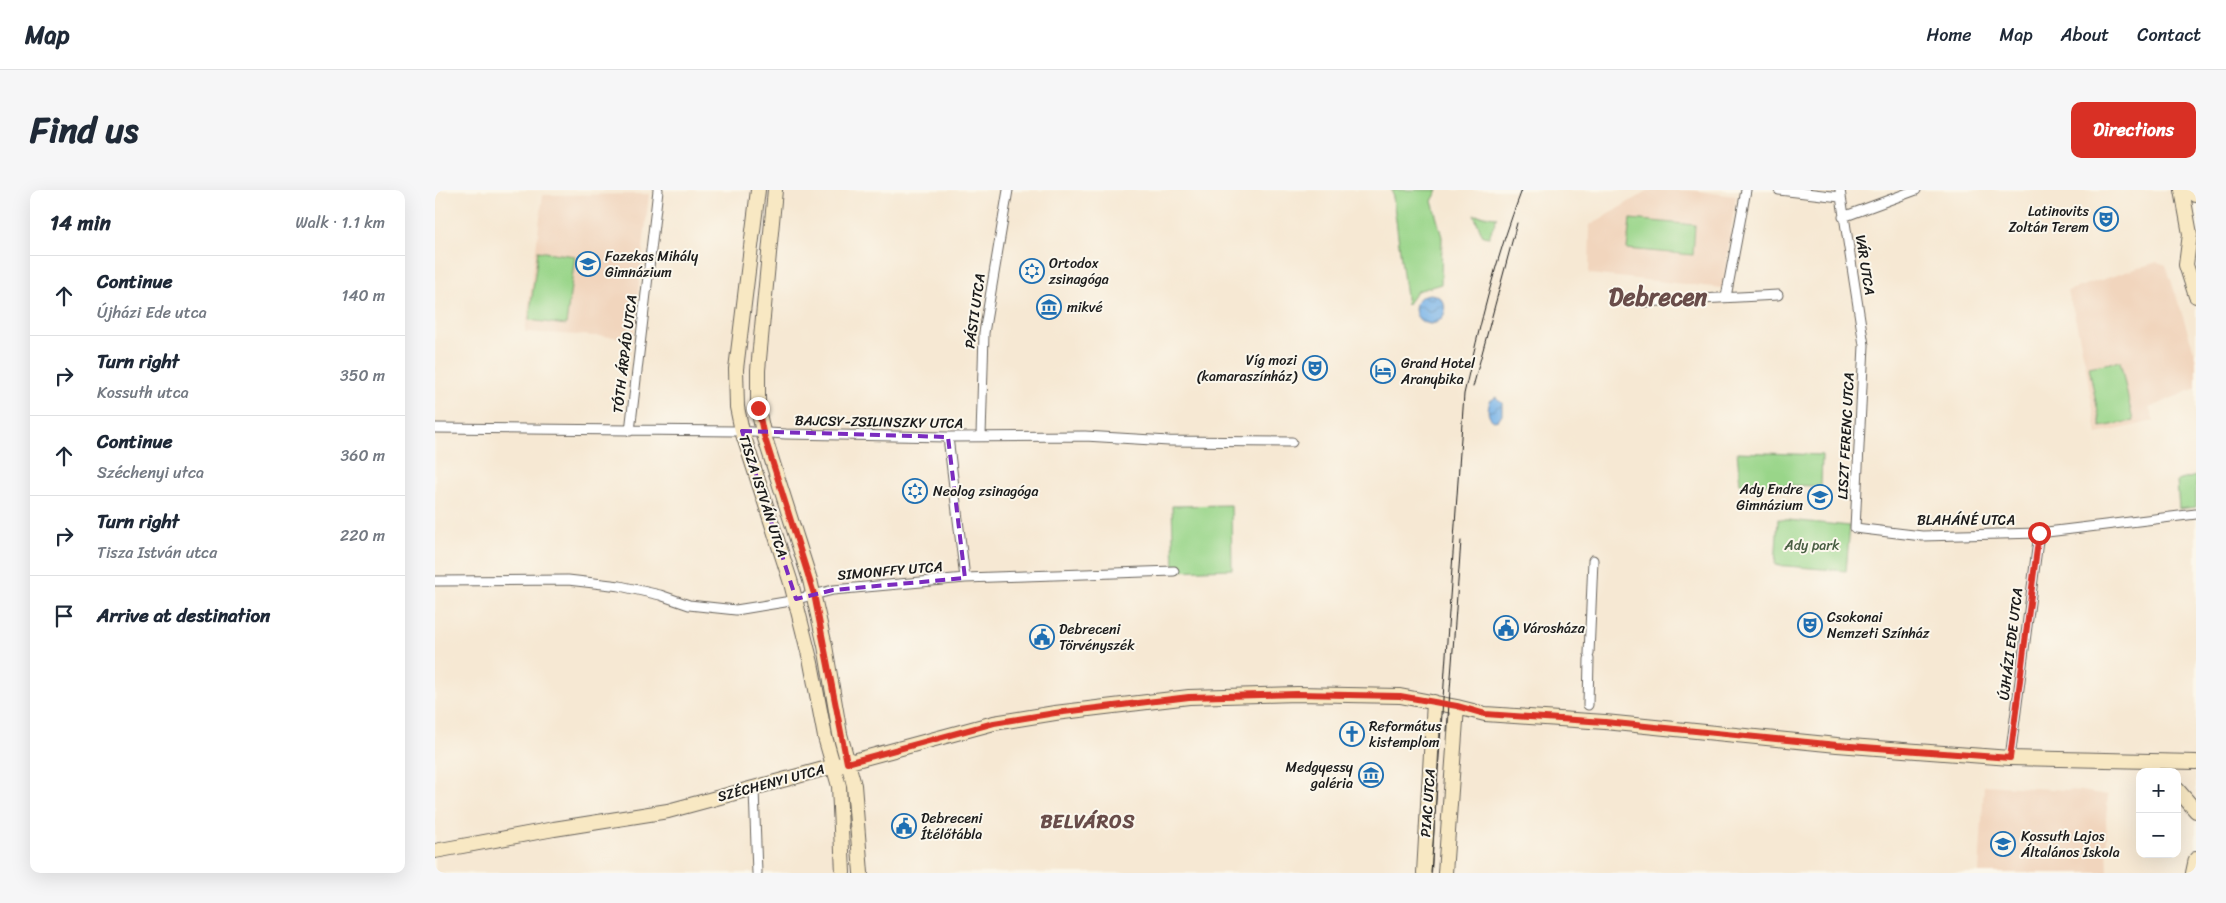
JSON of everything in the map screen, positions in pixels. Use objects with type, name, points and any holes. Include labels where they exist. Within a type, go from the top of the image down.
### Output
[{"type":"street","name":"TÓTH ÁRPÁD UTCA","points":[[630,431],[658,190]]},
{"type":"street","name":"TISZA ISTVÁN UTCA","points":[[758,190],[736,369],[737,407],[742,431],[795,599],[839,786],[843,873]]},
{"type":"street","name":"TISZA ISTVÁN UTCA","points":[[775,190],[758,370],[758,408],[763,432],[814,594],[847,763],[854,785],[861,873]]},
{"type":"street","name":"PÁSTI UTCA","points":[[981,436],[984,333],[1008,190]]},
{"type":"street","points":[[1726,297],[1746,190]]},
{"type":"street","points":[[1779,190],[1840,194]]},
{"type":"street","points":[[1843,217],[1916,190]]},
{"type":"street","points":[[2182,190],[2194,237],[2186,265],[2196,296]]},
{"type":"street","points":[[2191,190],[2196,195]]},
{"type":"street","name":"VÁR UTCA","points":[[1840,194],[1864,345]]},
{"type":"street","points":[[1642,302],[1778,295]]},
{"type":"street","name":"LISZT FERENC UTCA","points":[[1855,528],[1864,345]]},
{"type":"street","name":"BAJCSY-ZSILINSZKY UTCA","points":[[435,428],[742,431],[786,434],[948,436],[1085,436],[1169,441],[1292,442]]},
{"type":"street","points":[[948,436],[965,578]]},
{"type":"street","name":"BLAHÁNÉ UTCA","points":[[1855,528],[1922,536],[2039,533],[2196,514]]},
{"type":"street","name":"ÚJHÁZI EDE UTCA","points":[[2010,758],[2039,533]]},
{"type":"street","points":[[1588,705],[1593,560]]},
{"type":"street","name":"SIMONFFY UTCA","points":[[435,581],[567,580],[620,586],[660,595],[689,605],[736,610],[833,590],[965,578],[1174,571]]},
{"type":"street","name":"SZÉCHENYI UTCA","points":[[435,852],[554,829],[668,811],[994,723],[1055,713],[1189,697],[1297,694],[1400,696],[1457,706],[1485,714],[1605,722],[1837,745],[2010,758],[2196,762]]},
{"type":"street","name":"PIAC UTCA","points":[[1424,873],[1434,702]]},
{"type":"street","name":"PIAC UTCA","points":[[1445,873],[1457,706]]},
{"type":"street","points":[[2139,761],[2150,768]]},
{"type":"street","points":[[755,788],[757,873]]},
{"type":"street","points":[[2181,794],[2196,811]]},
{"type":"street","points":[[2193,873],[2196,859]]},
{"type":"highlighted area","points":[[742,431],[948,437],[965,578],[833,590],[796,599]]},
{"type":"shaded area","points":[[1649,190],[1689,190],[1736,196],[1723,288],[1589,274],[1590,225]]},
{"type":"shaded area","name":"Fazekas Mihály Gimnázium","points":[[649,194],[633,338],[525,332],[543,195]]},
{"type":"shaded area","points":[[2157,262],[2166,265],[2196,357],[2196,388],[2149,408],[2154,421],[2097,434],[2085,362],[2067,291]]},
{"type":"shaded area","points":[[1984,785],[2082,791],[2108,795],[2106,819],[2108,873],[1979,873]]},
{"type":"green space","points":[[1392,190],[1438,190],[1432,201],[1442,237],[1441,284],[1417,291],[1407,305]]},
{"type":"green space","points":[[1474,215],[1497,217],[1489,237],[1483,236]]},
{"type":"green space","points":[[1630,219],[1695,225],[1693,255],[1627,249]]},
{"type":"green space","points":[[538,251],[575,256],[566,325],[529,320]]},
{"type":"green space","points":[[2120,361],[2133,421],[2101,427],[2089,367]]},
{"type":"green space","points":[[1737,452],[1822,455],[1821,486],[1740,484]]},
{"type":"green space","points":[[2196,476],[2196,507],[2179,509],[2177,481]]},
{"type":"green space","points":[[1231,505],[1232,569],[1174,571],[1172,506]]},
{"type":"green space","name":"Ady park","points":[[1778,519],[1850,526],[1846,571],[1775,565]]},
{"type":"water","points":[[1430,294],[1441,298],[1445,309],[1441,320],[1430,324],[1419,320],[1415,309],[1419,298]]},
{"type":"water","points":[[1496,397],[1502,403],[1502,414],[1498,420],[1494,421],[1489,415],[1488,409],[1490,401]]},
{"type":"tram line","points":[[1431,873],[1464,394],[1496,265],[1522,190]]},
{"type":"tram line","points":[[1473,387],[1517,223]]},
{"type":"tram line","points":[[1447,731],[1461,541]]},
{"type":"place","name":"Latinovits Zoltán Terem","points":[[2106,219]]},
{"type":"place","name":"Fazekas Mihály Gimnázium","points":[[588,264]]},
{"type":"place","name":"Ortodox zsinagóga","points":[[1032,271]]},
{"type":"place","name":"mikvé","points":[[1049,307]]},
{"type":"place","name":"Víg mozi (kamaraszínház)","points":[[1315,368]]},
{"type":"place","name":"Grand Hotel Aranybika","points":[[1383,371]]},
{"type":"place","name":"Neolog zsinagóga","points":[[915,491]]},
{"type":"place","name":"Ady Endre Gimnázium","points":[[1820,497]]},
{"type":"place","name":"Csokonai Nemzeti Színház","points":[[1810,625]]},
{"type":"place","name":"Városháza","points":[[1506,628]]},
{"type":"place","name":"Debreceni Törvényszék","points":[[1042,637]]},
{"type":"place","name":"Református kistemplom","points":[[1352,734]]},
{"type":"place","name":"Medgyessy galéria","points":[[1371,775]]},
{"type":"place","name":"Debreceni Ítélőtábla","points":[[904,826]]},
{"type":"place","name":"Kossuth Lajos Általános Iskola","points":[[2003,844]]},
{"type":"district","name":"Debrecen","points":[[1658,297]]},
{"type":"district","name":"BELVÁROS","points":[[1088,821]]},
{"type":"route","points":[[758,408],[763,432],[814,594],[847,763],[994,723],[1055,713],[1189,697],[1234,694],[1400,696],[1457,706],[1485,714],[1605,722],[1837,745],[2010,758],[2039,533]]}]
